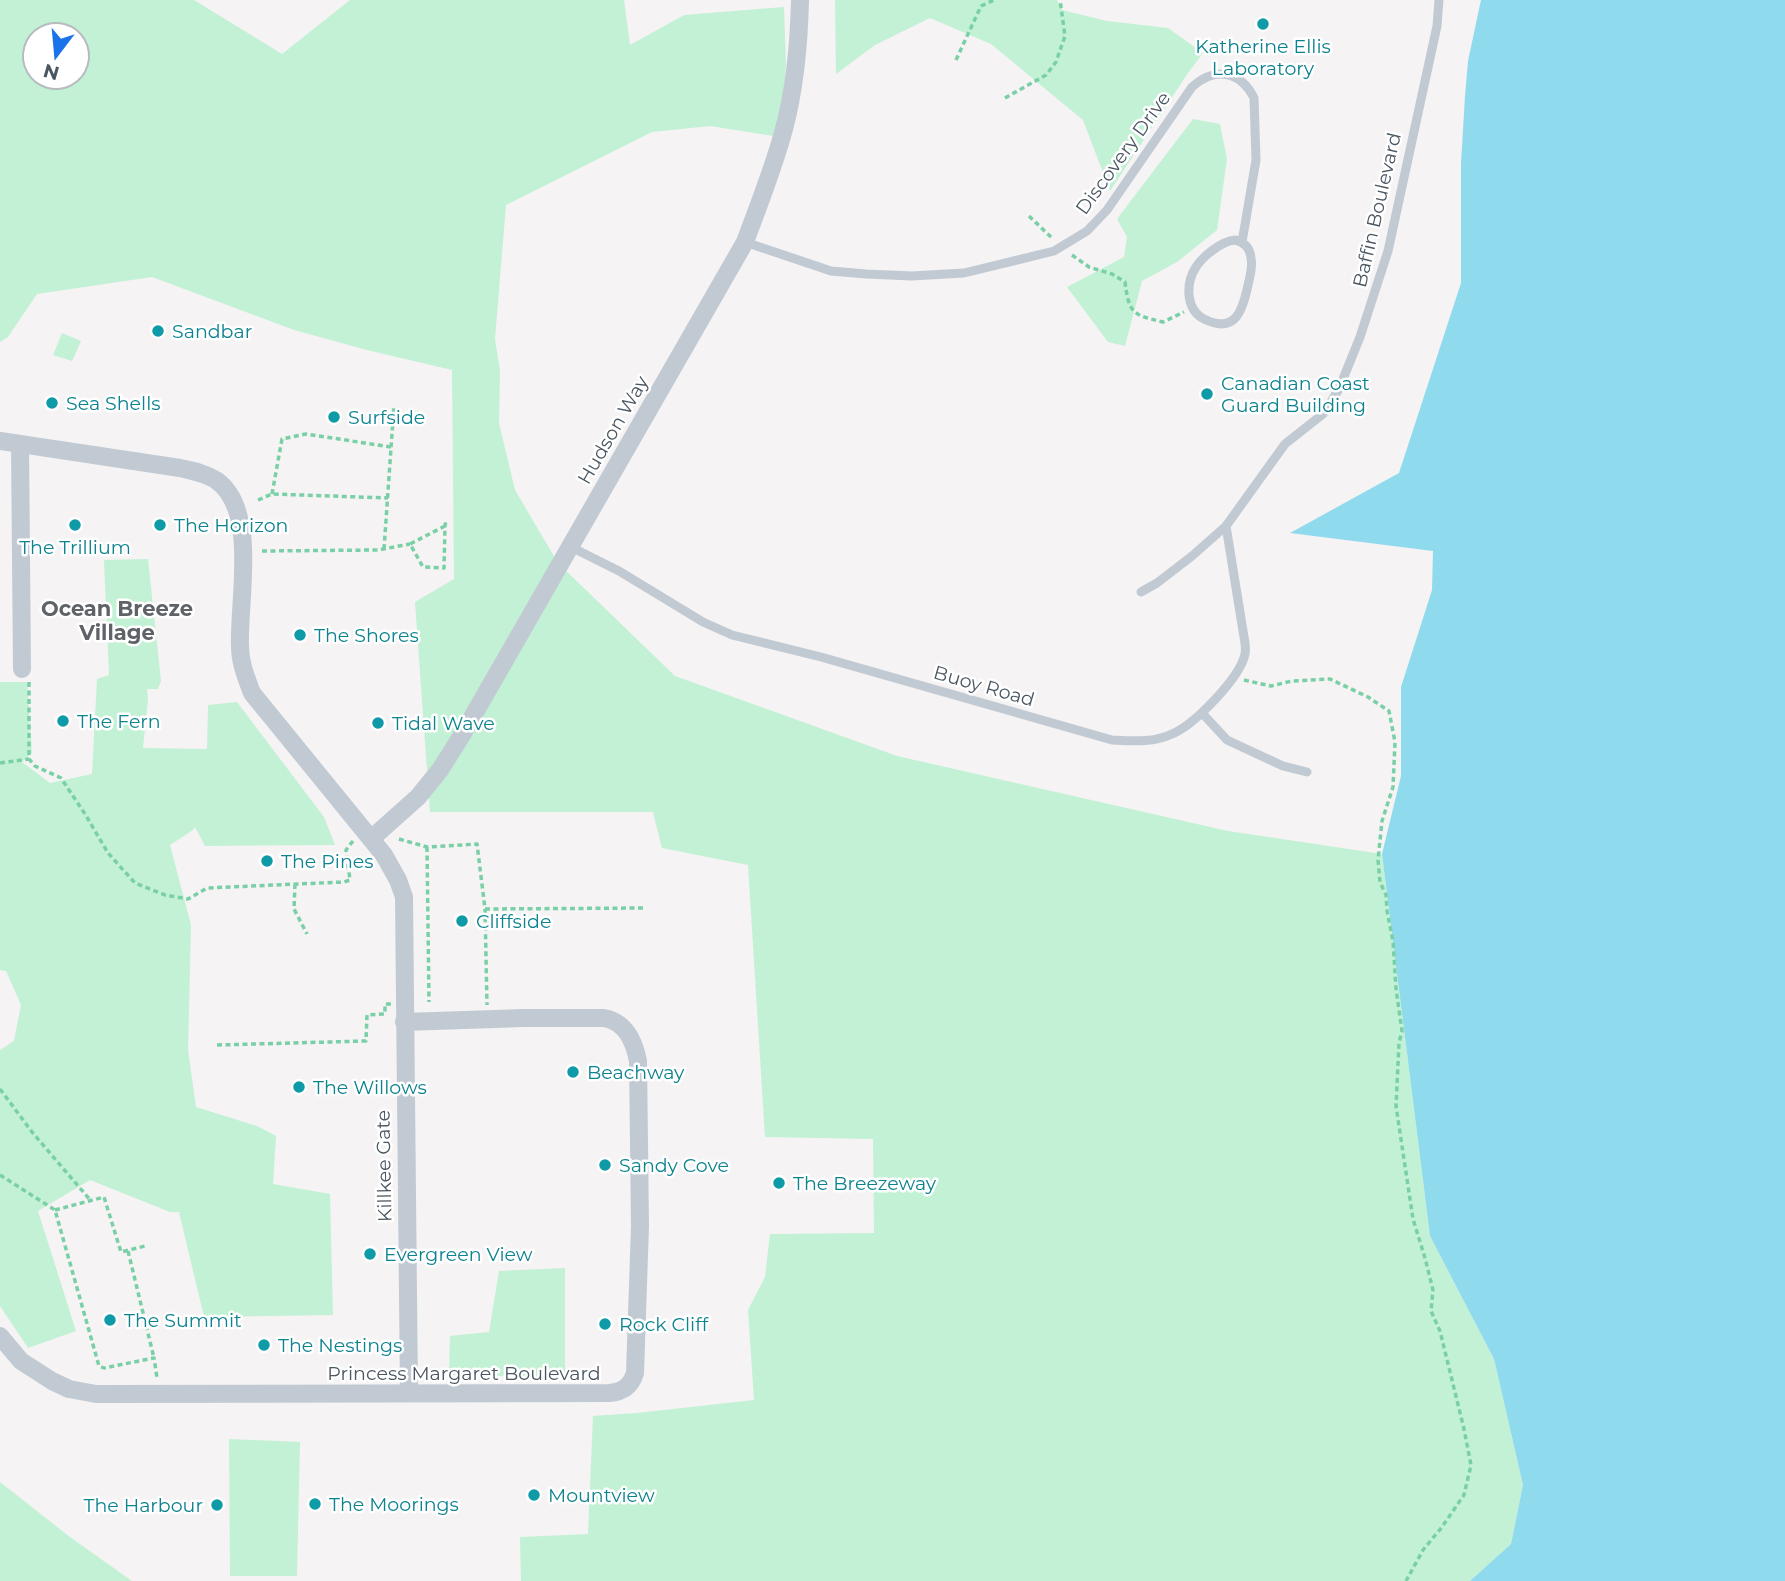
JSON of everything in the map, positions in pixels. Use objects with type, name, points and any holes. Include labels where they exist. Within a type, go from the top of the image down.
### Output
[{"type":"street","name":"Hudson Way","points":[[367,835],[418,797],[440,770],[745,242],[785,127],[799,35],[800,0]]},
{"type":"street","points":[[0,441],[202,473],[218,481],[229,495],[241,524],[243,576],[240,646],[243,670],[252,692],[384,855],[398,880],[404,897],[404,1022]]},
{"type":"street","points":[[20,444],[26,671]]},
{"type":"street","name":"Princess Margaret Boulevard","points":[[0,1336],[21,1361],[52,1381],[69,1389],[96,1394],[622,1391],[635,1373],[640,1226],[638,1061],[631,1038],[612,1019],[523,1018],[404,1022]]},
{"type":"street","name":"Killkee Gate","points":[[404,1022],[409,1394]]},
{"type":"lane","name":"Baffin Boulevard","points":[[1141,592],[1192,556],[1226,526],[1285,443],[1323,414],[1339,388],[1360,337],[1388,251],[1437,26],[1439,0]]},
{"type":"lane","name":"Discovery Drive","points":[[745,242],[831,271],[866,274],[920,276],[964,273],[1037,256],[1061,247],[1087,231],[1107,210],[1192,87],[1210,75],[1221,74],[1242,81],[1254,98],[1256,160],[1242,242],[1251,258],[1251,271],[1243,307],[1232,321],[1213,324],[1198,316],[1192,307]]},
{"type":"lane","points":[[1192,307],[1189,299],[1191,277],[1196,267],[1228,241],[1242,242]]},
{"type":"lane","name":"Buoy Road","points":[[571,547],[619,571],[703,622],[732,635],[821,657],[1112,740],[1140,742],[1171,735],[1197,718],[1233,677],[1245,654],[1226,526]]},
{"type":"lane","points":[[1202,713],[1227,740],[1283,766],[1307,772]]},
{"type":"path","points":[[956,60],[981,6],[994,0]]},
{"type":"path","points":[[1004,98],[1046,75],[1056,62],[1065,36],[1060,0]]},
{"type":"path","points":[[1029,216],[1061,247],[1089,267],[1112,274],[1125,282],[1128,304],[1141,317],[1163,322],[1192,307]]},
{"type":"path","points":[[384,549],[394,405]]},
{"type":"path","points":[[272,494],[282,439],[306,434],[391,447]]},
{"type":"path","points":[[258,500],[272,494],[388,498]]},
{"type":"path","points":[[410,544],[423,567],[444,568],[446,520]]},
{"type":"path","points":[[262,551],[384,549],[410,544],[445,526]]},
{"type":"path","points":[[26,671],[29,759],[35,766],[61,778],[108,853],[135,883],[165,895],[188,899],[207,888],[344,882],[350,880],[346,850],[367,835]]},
{"type":"path","points":[[1233,677],[1271,685],[1330,678],[1368,697],[1390,712],[1395,742],[1393,787],[1382,821],[1378,860],[1393,941],[1402,1031],[1399,1042],[1396,1106],[1413,1219],[1433,1290],[1431,1311],[1440,1331],[1471,1465],[1464,1494],[1423,1550],[1406,1581]]},
{"type":"path","points":[[0,763],[29,759]]},
{"type":"path","points":[[398,839],[428,847],[477,844],[485,909],[487,1008]]},
{"type":"path","points":[[428,847],[429,1002]]},
{"type":"path","points":[[295,884],[294,909],[307,934]]},
{"type":"path","points":[[485,909],[645,908]]},
{"type":"path","points":[[419,1002],[436,1005]]},
{"type":"path","points":[[217,1045],[366,1041],[367,1015],[384,1014],[385,1004],[393,1004]]},
{"type":"path","points":[[0,1089],[91,1201]]},
{"type":"path","points":[[0,1175],[55,1210],[99,1366],[104,1368],[154,1357]]},
{"type":"path","points":[[55,1210],[104,1197],[121,1252],[145,1246]]},
{"type":"path","points":[[128,1250],[154,1357],[159,1394]]},
{"type":"green space","points":[[0,0],[194,0],[282,54],[350,0],[624,0],[630,45],[684,15],[784,7],[786,65],[780,137],[710,126],[652,132],[506,205],[495,339],[500,371],[499,423],[515,490],[558,563],[675,676],[897,756],[1228,831],[1382,854],[1430,1236],[1494,1359],[1523,1485],[1511,1544],[1470,1581],[521,1581],[520,1537],[588,1534],[593,1416],[754,1400],[748,1310],[765,1277],[770,1234],[874,1233],[873,1139],[765,1137],[748,865],[662,848],[653,812],[430,812],[415,602],[454,579],[452,370],[294,330],[152,277],[37,294],[8,337],[0,342]]},
{"type":"green space","points":[[835,0],[1057,0],[1062,10],[1107,21],[1168,28],[1203,53],[1110,191],[1083,120],[991,44],[930,18],[875,45],[836,74]]},
{"type":"green space","points":[[1193,119],[1220,124],[1227,159],[1217,230],[1177,262],[1142,281],[1125,346],[1108,342],[1067,287],[1124,257],[1127,237],[1117,219]]},
{"type":"green space","points":[[62,333],[81,341],[72,361],[53,355]]},
{"type":"green space","points":[[148,559],[161,681],[158,689],[147,689],[143,748],[207,749],[208,705],[237,702],[324,817],[335,845],[205,846],[195,827],[170,845],[191,925],[188,1050],[196,1107],[257,1126],[276,1136],[273,1184],[330,1194],[333,1315],[204,1317],[179,1212],[170,1212],[90,1180],[38,1211],[76,1331],[28,1348],[0,1306],[0,1050],[14,1041],[21,1005],[6,971],[0,970],[0,682],[27,682],[32,753],[22,762],[50,783],[92,774],[97,679],[109,675],[104,560]]},
{"type":"green space","points":[[565,1268],[565,1377],[449,1375],[450,1336],[489,1332],[499,1271]]},
{"type":"green space","points":[[229,1439],[300,1442],[297,1576],[230,1576]]},
{"type":"green space","points":[[0,1482],[70,1537],[132,1581],[0,1581]]},
{"type":"water","points":[[1481,0],[1785,0],[1785,1581],[1470,1581],[1511,1544],[1523,1485],[1494,1359],[1430,1236],[1382,854],[1401,776],[1401,687],[1432,590],[1433,551],[1290,533],[1399,473],[1461,283],[1461,163],[1465,96],[1468,61]]},
{"type":"place","name":"Katherine Ellis Laboratory","points":[[1263,24]]},
{"type":"place","name":"Sandbar","points":[[158,331]]},
{"type":"place","name":"Canadian Coast Guard Building","points":[[1207,394]]},
{"type":"place","name":"Sea Shells","points":[[52,403]]},
{"type":"place","name":"Surfside","points":[[334,417]]},
{"type":"place","name":"The Trillium","points":[[75,525]]},
{"type":"place","name":"The Horizon","points":[[160,525]]},
{"type":"place","name":"The Shores","points":[[300,635]]},
{"type":"place","name":"The Fern","points":[[63,721]]},
{"type":"place","name":"Tidal Wave","points":[[378,723]]},
{"type":"place","name":"The Pines","points":[[267,861]]},
{"type":"place","name":"Cliffside","points":[[462,921]]},
{"type":"place","name":"Beachway","points":[[573,1072]]},
{"type":"place","name":"The Willows","points":[[299,1087]]},
{"type":"place","name":"Sandy Cove","points":[[605,1165]]},
{"type":"place","name":"The Breezeway","points":[[779,1183]]},
{"type":"place","name":"Evergreen View","points":[[370,1254]]},
{"type":"place","name":"The Summit","points":[[110,1320]]},
{"type":"place","name":"Rock Cliff","points":[[605,1324]]},
{"type":"place","name":"The Nestings","points":[[264,1345]]},
{"type":"place","name":"Mountview","points":[[534,1495]]},
{"type":"place","name":"The Moorings","points":[[315,1504]]},
{"type":"place","name":"The Harbour","points":[[217,1505]]},
{"type":"district","name":"Ocean Breeze Village","points":[[117,620]]}]
